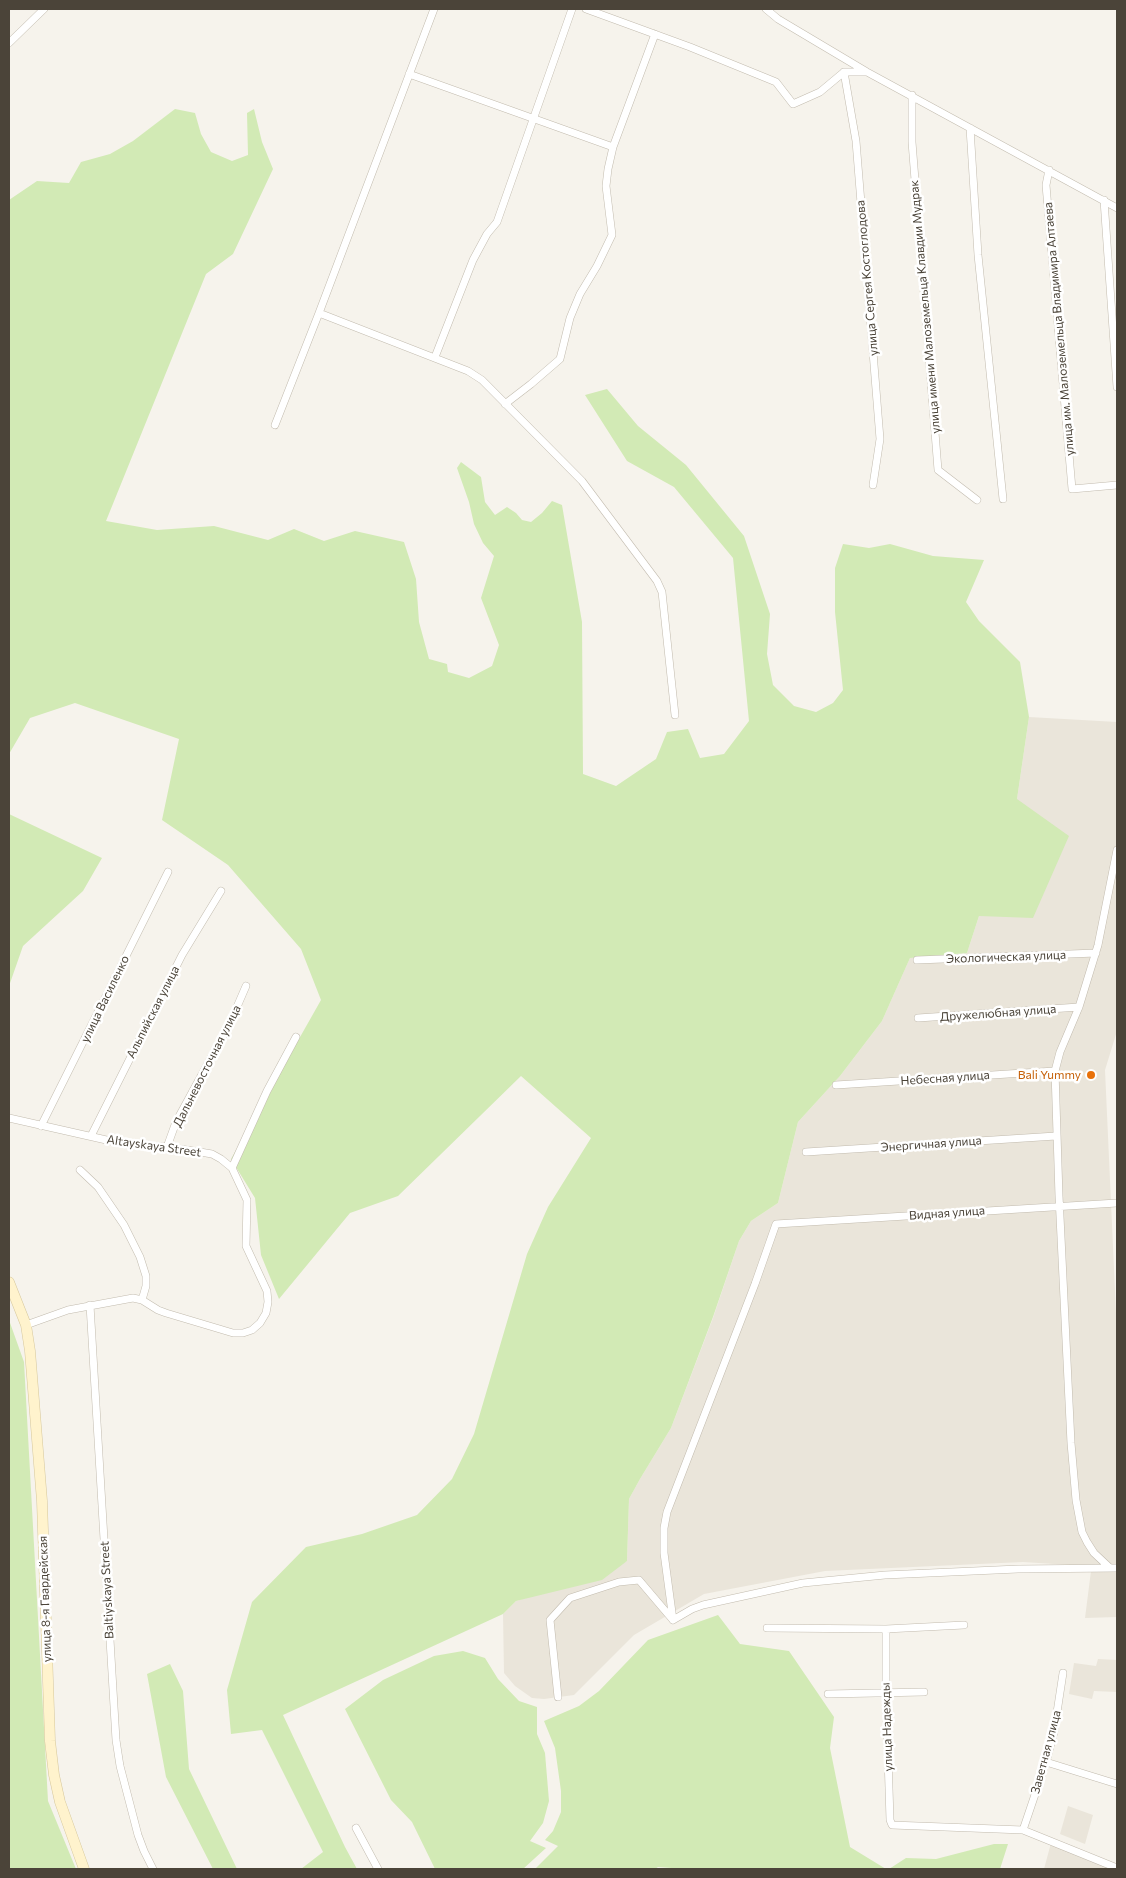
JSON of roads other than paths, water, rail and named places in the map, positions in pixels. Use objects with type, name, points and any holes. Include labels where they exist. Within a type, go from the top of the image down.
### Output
[{"type":"street","points":[[9,43],[44,9]]},
{"type":"street","points":[[275,425],[434,9]]},
{"type":"street","points":[[435,357],[472,260],[487,234],[497,222],[572,9]]},
{"type":"street","points":[[586,9],[776,82],[792,104],[820,92],[844,72],[867,72]]},
{"type":"street","points":[[766,9],[778,19],[867,72],[1117,208]]},
{"type":"street","points":[[505,404],[560,359],[570,318],[580,294],[597,266],[612,235],[606,186],[608,169],[613,147],[655,34]]},
{"type":"street","name":"улица Сергея Костоглодова","points":[[844,72],[856,141],[880,439],[873,485]]},
{"type":"street","points":[[409,74],[613,147]]},
{"type":"street","name":"улица имени Малоземельца Клавдии Мудрак","points":[[912,95],[912,142],[938,470],[977,500]]},
{"type":"street","points":[[970,128],[978,255],[1003,499]]},
{"type":"street","name":"улица им. Малоземельца Владимира Алтаева","points":[[1049,170],[1046,185],[1072,489],[1117,485]]},
{"type":"street","points":[[1104,200],[1117,387]]},
{"type":"street","points":[[319,313],[435,357],[468,371],[482,380],[588,487],[658,581],[662,592],[675,716]]},
{"type":"street","points":[[1114,1568],[1094,1552],[1087,1542],[1082,1532],[1076,1500],[1059,1206],[1054,1071],[1079,1007],[1096,954],[1117,850]]},
{"type":"street","name":"улица Василенко","points":[[41,1126],[168,872]]},
{"type":"street","name":"Альпийская улица","points":[[91,1136],[182,955],[221,891]]},
{"type":"street","name":"Экологическая улица","points":[[917,960],[1096,954]]},
{"type":"street","name":"Дальневосточная улица","points":[[167,1147],[176,1122],[230,1023],[246,986]]},
{"type":"street","name":"Дружелюбная улица","points":[[918,1018],[1079,1007]]},
{"type":"street","points":[[26,1325],[57,1313],[123,1299],[142,1300],[158,1310],[233,1333],[243,1333],[252,1330],[260,1323],[266,1313],[267,1291],[246,1246],[247,1200],[232,1168],[267,1091],[296,1037]]},
{"type":"street","name":"Небесная улица","points":[[836,1085],[1054,1071]]},
{"type":"street","name":"Altayskaya Street","points":[[9,1118],[132,1145],[167,1147],[212,1154],[222,1159],[232,1168]]},
{"type":"street","name":"Энергичная улица","points":[[806,1152],[1056,1136]]},
{"type":"street","points":[[80,1170],[98,1187],[109,1202],[132,1241],[146,1276],[146,1286],[142,1300]]},
{"type":"street","name":"Видная улица","points":[[673,1620],[664,1552],[664,1528],[667,1512],[755,1284],[776,1224],[1117,1203]]},
{"type":"street","name":"улица 8-я Гвардейская","points":[[9,1282],[26,1325],[30,1351],[42,1501],[50,1741],[54,1775],[60,1802],[84,1869]]},
{"type":"street","name":"Baltiyskaya Street","points":[[90,1305],[116,1740],[123,1779],[138,1835],[153,1869]]},
{"type":"street","points":[[558,1697],[550,1620],[570,1598],[619,1582],[639,1580],[673,1620],[704,1604],[803,1583],[885,1575],[1018,1569],[1114,1568]]},
{"type":"street","points":[[767,1628],[886,1629],[964,1625]]},
{"type":"street","name":"улица Надежды","points":[[886,1629],[886,1693],[890,1820],[892,1825],[1023,1830]]},
{"type":"street","name":"Заветная улица","points":[[1023,1830],[1054,1732],[1063,1673]]},
{"type":"street","points":[[828,1694],[924,1692]]},
{"type":"street","points":[[1046,1762],[1117,1784]]},
{"type":"street","points":[[356,1828],[378,1869]]},
{"type":"street","points":[[1023,1830],[1117,1868]]},
{"type":"place","name":"Bali Yummy","points":[[1091,1075]]}]
